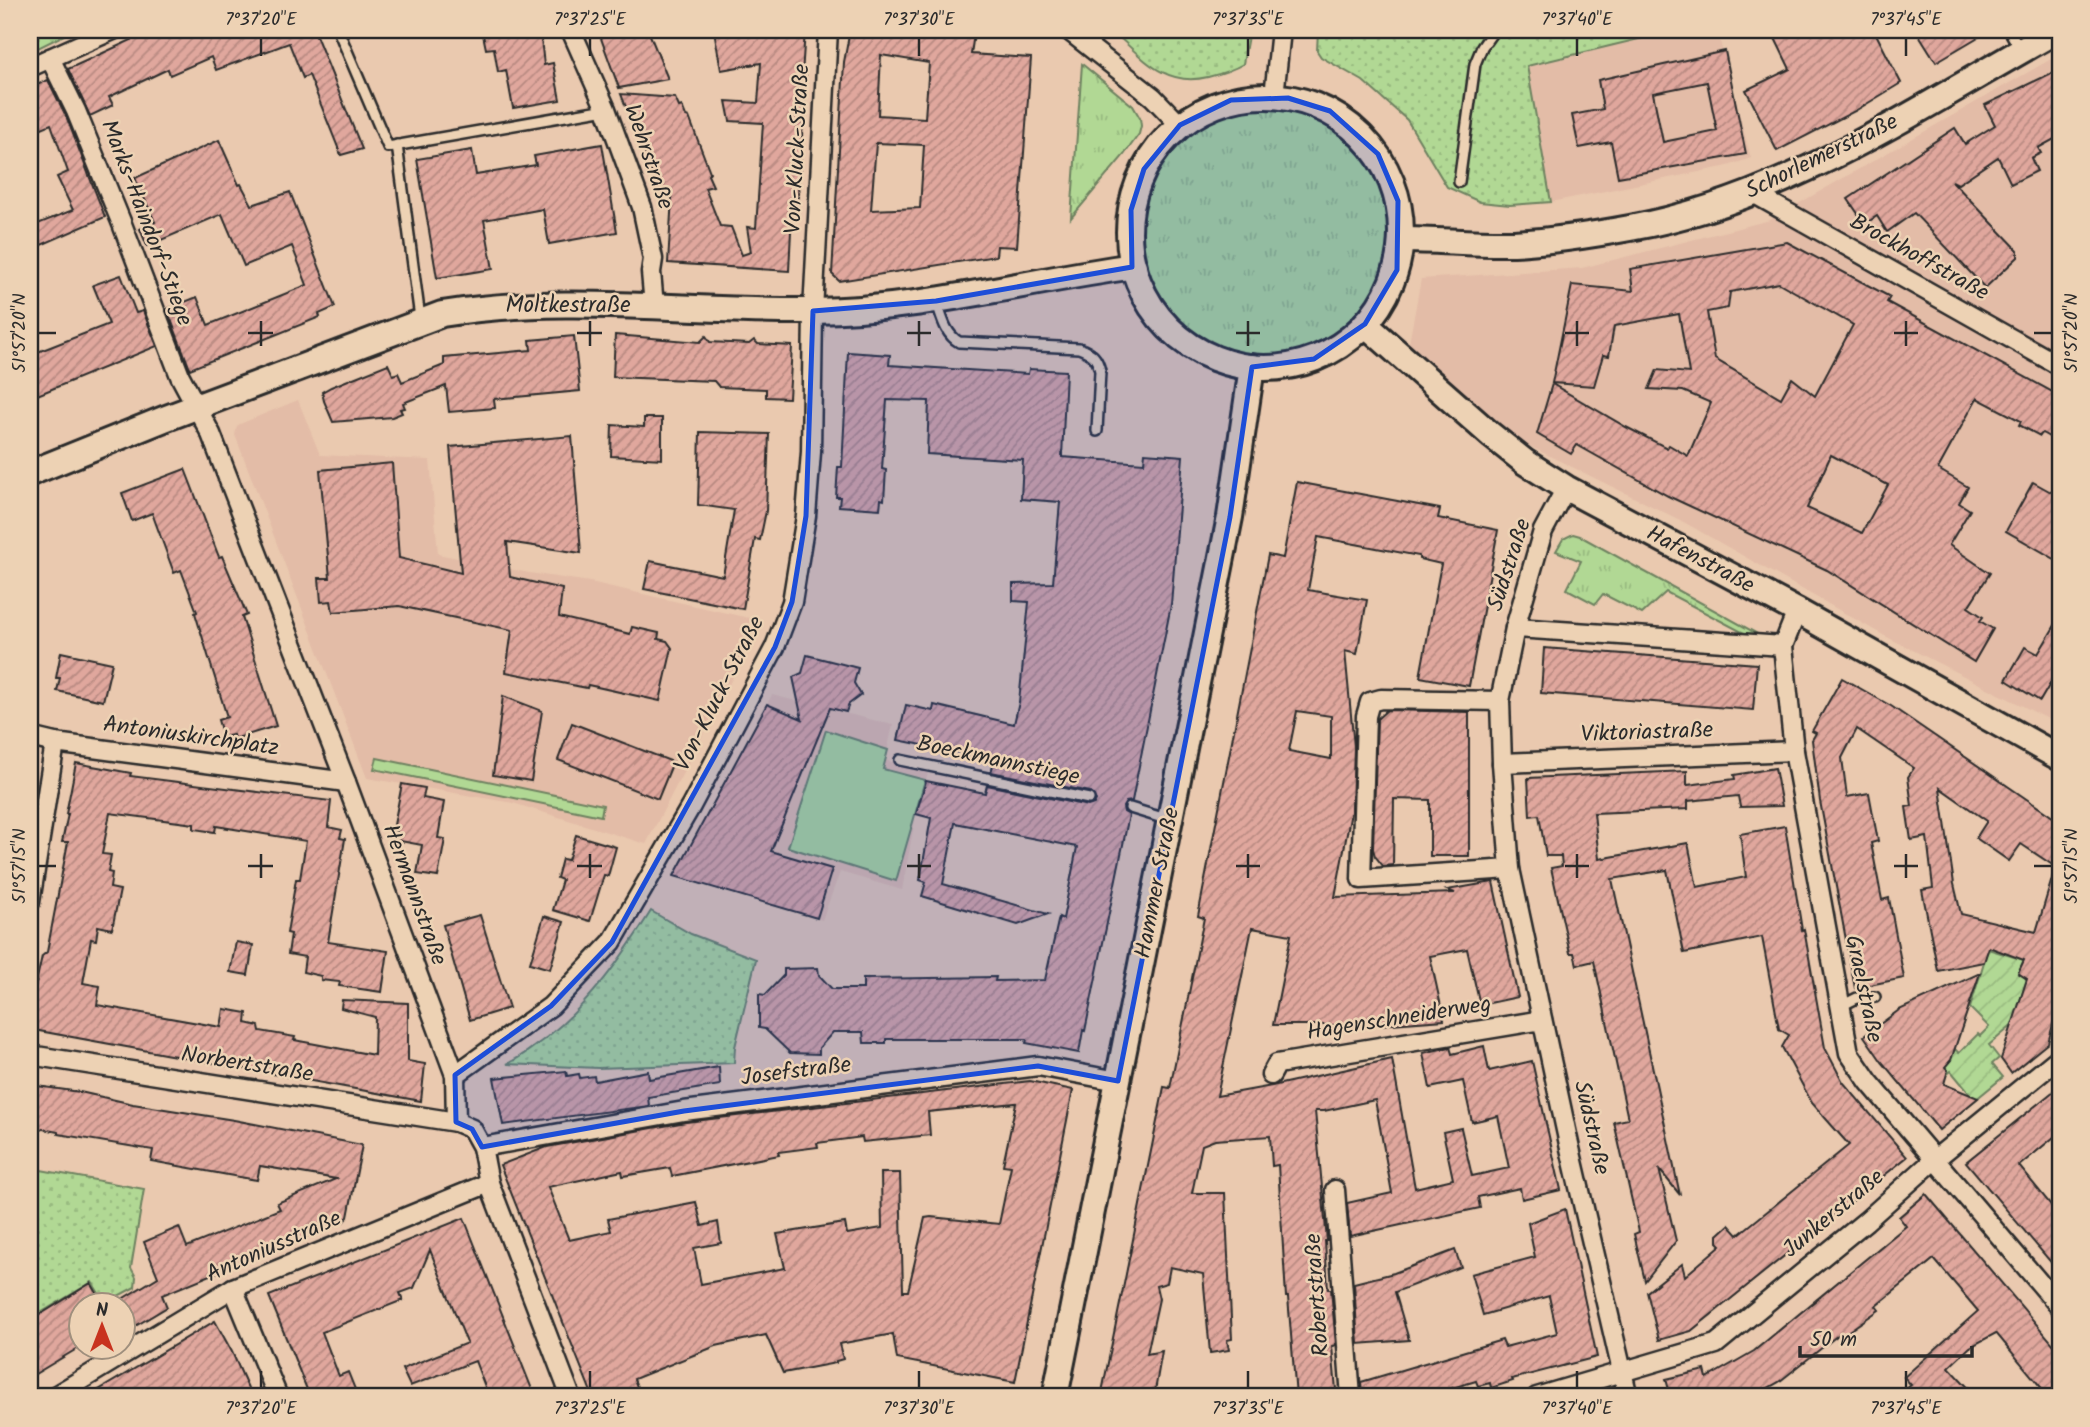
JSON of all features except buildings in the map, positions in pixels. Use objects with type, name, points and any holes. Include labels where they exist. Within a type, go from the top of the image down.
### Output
[{"type":"main road","name":"Schorlemerstraße","points":[[1402,240],[1513,243],[1631,228],[1706,210],[1813,167],[2015,40],[2058,30]]},
{"type":"main road","points":[[1274,96],[1303,101],[1330,111],[1370,144],[1395,189],[1401,214],[1402,240],[1391,285],[1366,324],[1342,345],[1314,359],[1268,368],[1227,362],[1203,353],[1172,331],[1148,302],[1133,266],[1129,224],[1136,189],[1152,157],[1180,125],[1204,110],[1231,100],[1274,96]]},
{"type":"main road","name":"Moltkestraße","points":[[30,473],[442,314],[491,307],[654,306],[813,311],[880,307],[936,301],[1133,266]]},
{"type":"main road","name":"Hafenstraße","points":[[1366,324],[1491,435],[1525,462],[1566,488],[2058,751]]},
{"type":"main road","name":"Hammer Straße","points":[[1055,1397],[1230,517],[1252,367]]},
{"type":"street","points":[[30,67],[113,30]]},
{"type":"street","name":"Wehrstraße","points":[[571,30],[606,109],[642,207],[653,259],[651,272],[654,306]]},
{"type":"street","name":"Von-Kluck-Straße","points":[[455,1075],[551,1006],[612,942],[691,806],[775,647],[792,602],[806,516],[811,452],[813,311],[828,30]]},
{"type":"street","points":[[1068,30],[1153,97],[1180,125]]},
{"type":"street","points":[[1274,96],[1281,30]]},
{"type":"street","name":"Marks-Haindorf-Stiege","points":[[50,58],[86,136],[180,376],[196,407]]},
{"type":"street","name":"Brockhoffstraße","points":[[1753,193],[2060,366]]},
{"type":"street","name":"Hermannstraße","points":[[196,407],[211,434],[346,782],[455,1075],[456,1122]]},
{"type":"street","name":"Südstraße","points":[[1566,488],[1543,531],[1515,628],[1500,701],[1502,764],[1510,869],[1628,1397]]},
{"type":"street","name":"Graelstraße","points":[[1797,611],[1783,646],[1794,751],[1849,1053],[1868,1082],[2060,1307]]},
{"type":"street","points":[[1515,628],[1783,646]]},
{"type":"street","points":[[1500,701],[1381,699],[1370,702],[1366,716],[1360,879],[1510,869]]},
{"type":"street","name":"Antoniuskirchplatz","points":[[30,737],[55,744],[346,782]]},
{"type":"street","points":[[30,902],[55,744]]},
{"type":"street","name":"Viktoriastraße","points":[[1502,764],[1794,751]]},
{"type":"street","name":"Hagenschneiderweg","points":[[1271,1075],[1277,1064],[1542,1020]]},
{"type":"street","name":"Norbertstraße","points":[[30,1055],[456,1122]]},
{"type":"street","name":"Junkerstraße","points":[[1537,1397],[1716,1344],[2060,1057]]},
{"type":"street","name":"Josefstraße","points":[[482,1147],[684,1111],[1038,1066],[1118,1081]]},
{"type":"street","points":[[456,1122],[472,1129],[482,1147],[489,1183],[571,1397]]},
{"type":"street","name":"Antoniusstraße","points":[[53,1397],[233,1288],[489,1183]]},
{"type":"street","name":"Robertstraße","points":[[1335,1190],[1352,1397]]},
{"type":"street","points":[[233,1288],[278,1397]]},
{"type":"lane","points":[[338,30],[388,147],[606,109]]},
{"type":"lane","points":[[1459,182],[1475,64],[1482,47],[1494,30]]},
{"type":"lane","points":[[397,145],[421,320]]},
{"type":"lane","points":[[936,301],[951,338],[959,342],[1079,348],[1089,352],[1097,362],[1100,372],[1097,431]]},
{"type":"lane","name":"Boeckmannstiege","points":[[900,760],[1089,800]]},
{"type":"lane","points":[[1130,808],[1170,820]]},
{"type":"lane","points":[[1840,1006],[1857,998],[1875,997]]},
{"type":"highlighted area","points":[[1288,98],[1330,111],[1378,154],[1398,201],[1397,270],[1365,324],[1314,359],[1252,367],[1230,517],[1118,1081],[1038,1066],[684,1111],[482,1147],[472,1129],[456,1122],[455,1075],[551,1006],[612,942],[775,647],[792,602],[806,516],[813,311],[936,301],[1132,267],[1131,210],[1144,169],[1180,125],[1231,100]]},
{"type":"shaded area","points":[[1676,30],[1717,30],[1751,158],[1728,166],[1551,202],[1527,66]]},
{"type":"shaded area","points":[[2060,54],[2060,725],[1883,635],[1680,520],[1513,438],[1407,354],[1421,279],[1582,268],[1770,220]]},
{"type":"shaded area","points":[[298,400],[320,455],[430,460],[438,554],[529,573],[590,582],[762,621],[646,844],[513,803],[367,778],[235,435],[240,424]]},
{"type":"shaded area","points":[[772,695],[893,725],[885,760],[928,773],[916,814],[902,890],[840,872],[822,920],[674,876]]},
{"type":"green space","points":[[30,30],[74,30],[30,52]]},
{"type":"green space","points":[[1111,30],[1249,30],[1243,64],[1217,75],[1192,79],[1178,78],[1154,67]]},
{"type":"green space","points":[[1318,30],[1676,30],[1527,66],[1551,202],[1510,205],[1480,202],[1447,187],[1407,120],[1363,81],[1321,57],[1317,51]]},
{"type":"green space","points":[[1082,64],[1133,106],[1141,126],[1139,134],[1124,155],[1071,218]]},
{"type":"green space","points":[[1264,109],[1300,114],[1333,130],[1352,145],[1367,164],[1383,197],[1388,233],[1383,269],[1367,302],[1352,321],[1333,336],[1300,352],[1264,357],[1228,352],[1195,336],[1176,321],[1161,302],[1145,269],[1140,233],[1145,197],[1161,164],[1176,145],[1195,130],[1228,114]]},
{"type":"green space","points":[[1573,534],[1763,637],[1759,641],[1666,592],[1642,614],[1603,594],[1595,604],[1567,589],[1581,561],[1556,551],[1563,539]]},
{"type":"green space","points":[[826,730],[888,750],[883,769],[925,780],[896,881],[788,847]]},
{"type":"green space","points":[[377,758],[603,805],[601,816],[374,769]]},
{"type":"green space","points":[[651,911],[691,934],[756,959],[735,1047],[734,1063],[598,1068],[507,1064],[547,1037],[578,1009],[617,963]]},
{"type":"green space","points":[[1988,949],[2024,960],[2018,973],[2027,979],[2019,1004],[2038,1009],[2015,1023],[1989,1045],[1999,1058],[1992,1064],[2003,1077],[1975,1100],[1951,1071],[1937,1083],[1943,1038],[1959,1053],[1989,1027],[1970,1008]]},
{"type":"green space","points":[[30,1168],[144,1189],[131,1268],[136,1277],[135,1287],[129,1290],[97,1290],[92,1282],[79,1290],[66,1290],[66,1298],[39,1314],[30,1354]]}]
